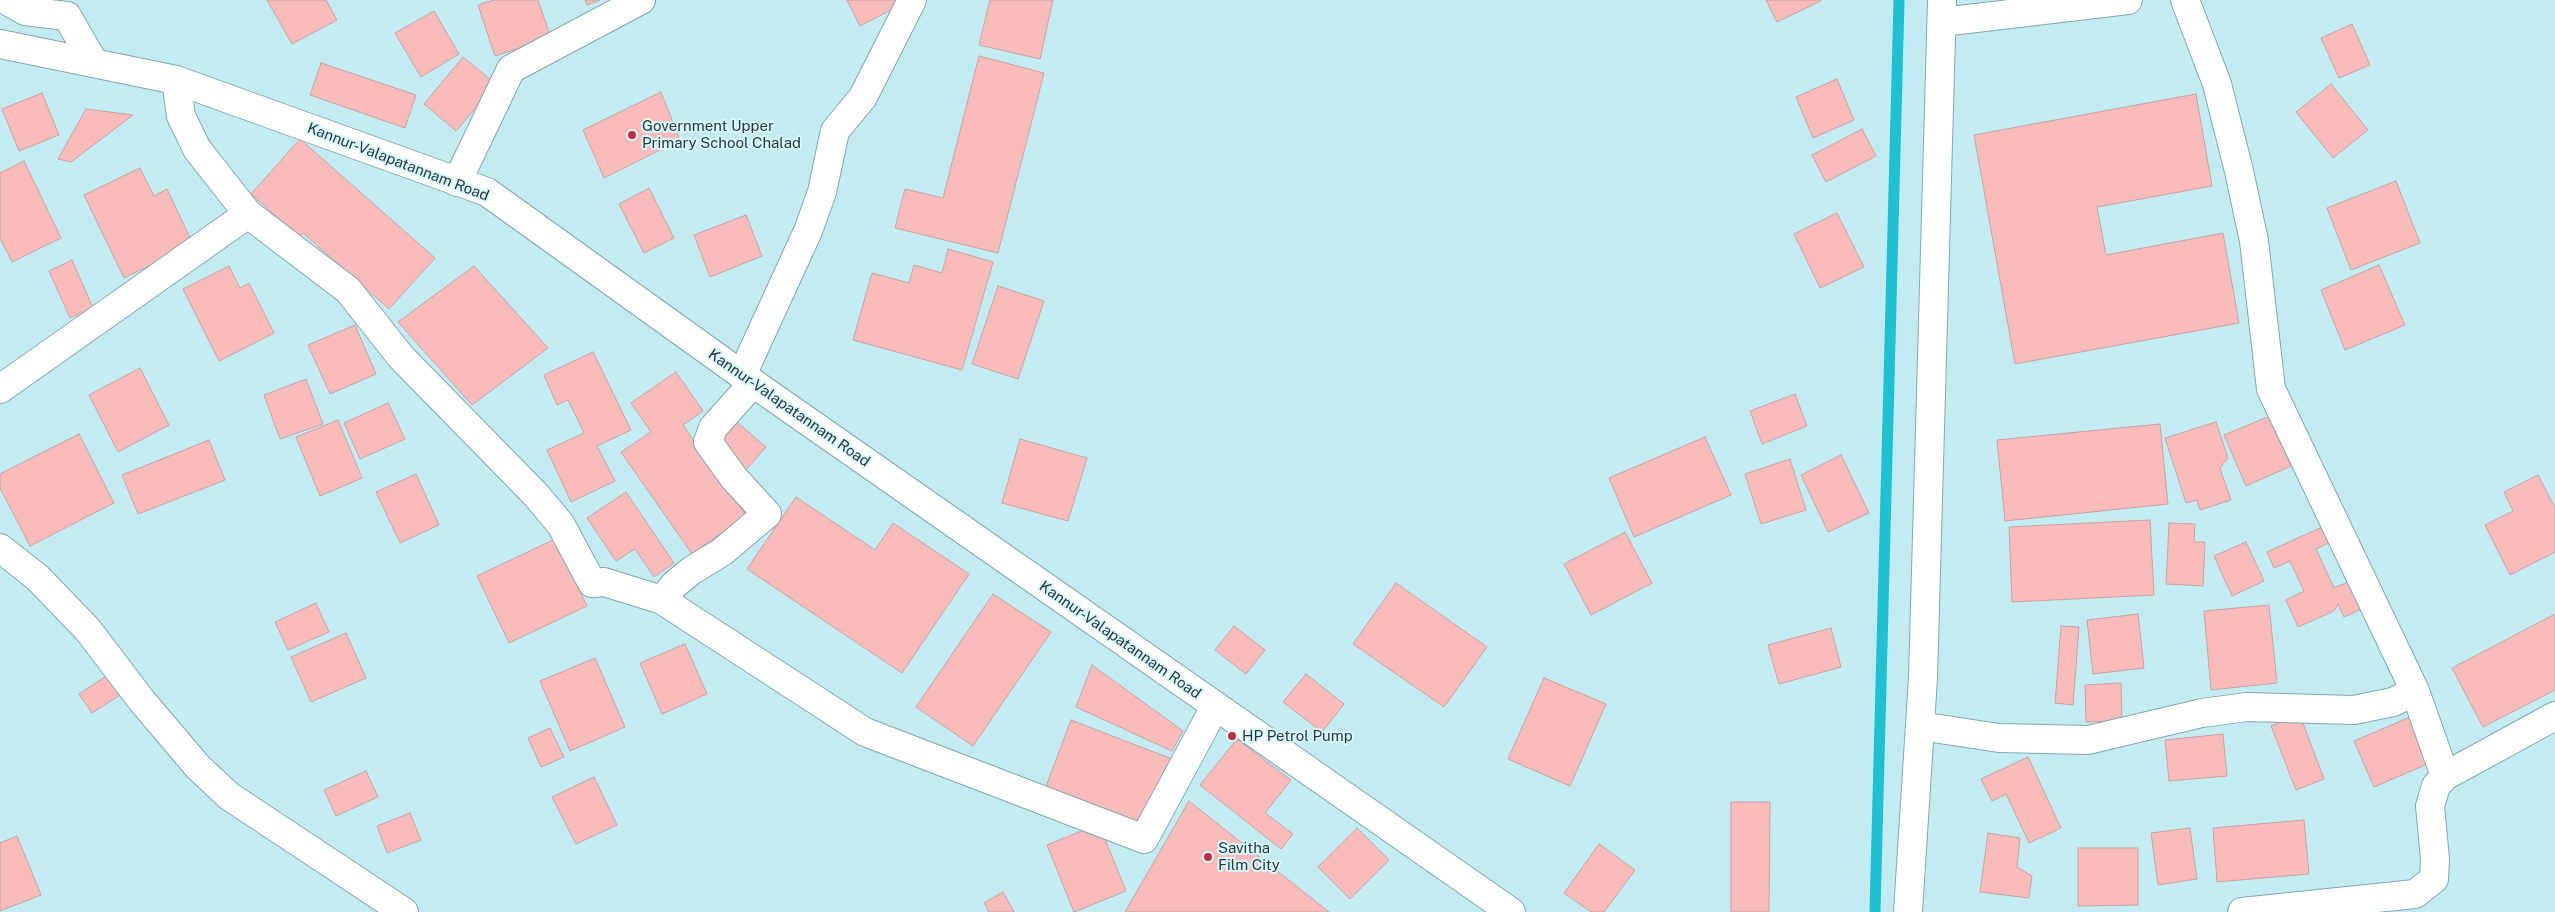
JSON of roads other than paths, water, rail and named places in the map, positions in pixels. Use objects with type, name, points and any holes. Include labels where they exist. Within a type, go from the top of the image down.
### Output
[{"type":"street","points":[[6,0],[25,10],[67,16],[94,63]]},
{"type":"street","points":[[457,182],[511,69],[641,0]]},
{"type":"street","points":[[662,600],[675,584],[691,571],[722,552],[766,514],[734,478],[708,442],[713,428],[748,379],[808,232],[822,192],[835,131],[863,97],[912,0]]},
{"type":"street","points":[[1908,912],[1920,726],[1942,11],[2128,0]]},
{"type":"street","points":[[2185,0],[2217,84],[2241,180],[2254,241],[2272,388],[2415,691],[2446,776]]},
{"type":"street","name":"Kannur-Valapatannam Road","points":[[0,44],[176,80],[486,192],[748,379],[1511,912]]},
{"type":"street","points":[[176,80],[180,116],[197,149],[248,214],[348,290],[401,357],[537,496],[561,525],[592,583],[604,582],[662,600],[865,732],[1144,839],[1215,707]]},
{"type":"street","points":[[0,389],[248,214]]},
{"type":"street","points":[[0,548],[38,578],[88,630],[142,701],[191,760],[229,796],[404,912]]},
{"type":"street","points":[[1920,726],[1999,738],[2088,740],[2202,713],[2247,707],[2354,710],[2393,702],[2415,691]]},
{"type":"street","points":[[2242,912],[2415,894],[2434,879],[2435,860],[2430,806],[2436,786],[2446,776],[2555,716]]},
{"type":"waterway","points":[[1875,912],[1899,0]]},
{"type":"place","name":"Government Upper Primary School Chalad","points":[[632,135]]},
{"type":"place","name":"HP Petrol Pump","points":[[1232,736]]},
{"type":"place","name":"Savitha Film City","points":[[1208,857]]}]
